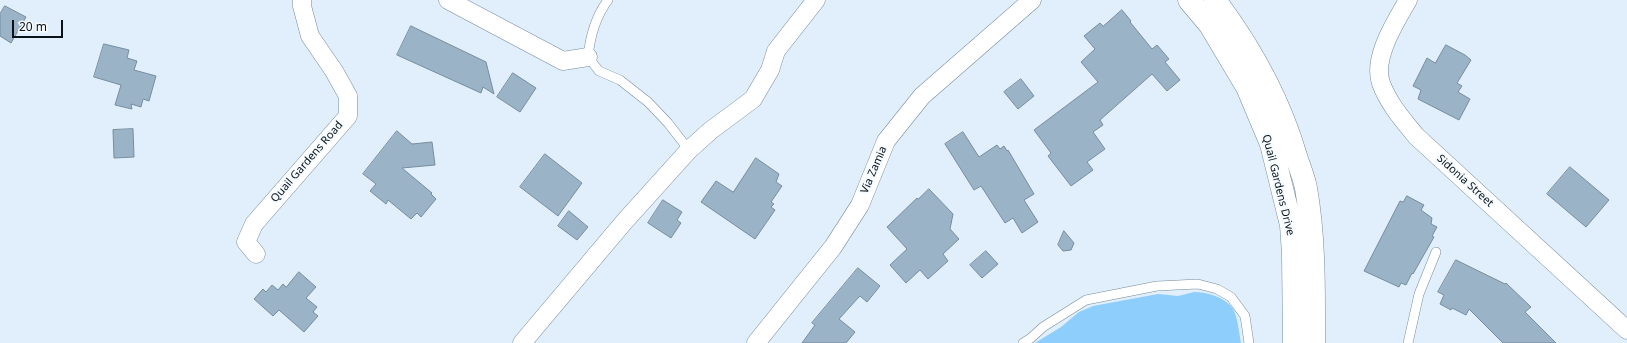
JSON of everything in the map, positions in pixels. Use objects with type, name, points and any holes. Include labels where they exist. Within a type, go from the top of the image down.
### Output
[{"type":"main road","name":"Quail Gardens Drive","points":[[1189,0],[1210,25],[1248,87],[1271,144],[1291,226],[1293,254],[1294,343]]},
{"type":"main road","name":"Quail Gardens Drive","points":[[1215,0],[1234,25],[1263,72],[1287,125],[1306,187],[1312,238],[1314,343]]},
{"type":"street","name":"Quail Gardens Road","points":[[256,254],[246,242],[254,224],[348,116],[348,96],[334,71],[310,36],[302,6],[302,0]]},
{"type":"street","points":[[448,0],[563,61],[588,57]]},
{"type":"street","points":[[522,343],[624,222],[689,150],[710,131],[753,99],[770,70],[776,51],[816,0]]},
{"type":"street","name":"Via Zamia","points":[[756,343],[833,247],[860,205],[886,141],[922,96],[1032,0]]},
{"type":"street","name":"Sidonia Street","points":[[1408,0],[1390,33],[1380,62],[1380,82],[1397,112],[1416,136],[1627,330]]},
{"type":"lane","points":[[608,0],[596,22],[589,41],[588,57],[599,71],[620,80],[648,102],[668,123],[689,150]]},
{"type":"lane","points":[[1408,343],[1419,294],[1436,252]]},
{"type":"lane","points":[[1023,343],[1043,327],[1086,300],[1157,286],[1198,284],[1217,289],[1231,297],[1245,316],[1249,343]]},
{"type":"shaded area","points":[[1194,292],[1221,298],[1230,305],[1236,317],[1241,343],[1035,343],[1061,327],[1079,312],[1093,306],[1158,294],[1178,296]]},
{"type":"building","points":[[5,6],[26,17],[11,43],[0,36],[0,14]]},
{"type":"building","points":[[1122,10],[1152,49],[1157,45],[1169,59],[1165,62],[1180,80],[1167,91],[1152,74],[1100,120],[1103,125],[1093,132],[1105,149],[1087,162],[1093,170],[1071,186],[1048,156],[1051,153],[1034,130],[1098,82],[1081,62],[1095,49],[1084,36],[1100,23],[1103,26]]},
{"type":"building","points":[[411,26],[486,62],[494,94],[483,87],[481,93],[397,55]]},
{"type":"building","points":[[104,44],[129,50],[127,58],[137,61],[134,70],[156,76],[149,101],[143,99],[141,107],[131,104],[132,109],[115,105],[121,85],[94,77]]},
{"type":"building","points":[[1446,45],[1465,55],[1471,60],[1457,83],[1462,86],[1458,92],[1470,99],[1459,120],[1418,99],[1421,90],[1413,86],[1427,58],[1435,63]]},
{"type":"building","points":[[513,73],[536,88],[520,112],[497,97]]},
{"type":"building","points":[[1021,79],[1034,96],[1018,109],[1004,92]]},
{"type":"building","points":[[133,129],[134,157],[114,158],[113,130]]},
{"type":"building","points":[[397,131],[412,144],[432,142],[435,165],[402,168],[432,193],[431,194],[436,199],[421,217],[417,213],[411,219],[388,200],[386,204],[370,191],[376,184],[363,174]]},
{"type":"building","points":[[963,132],[979,157],[997,145],[1000,149],[1004,146],[1007,151],[1008,150],[1034,194],[1024,200],[1038,222],[1022,233],[1013,218],[1005,223],[981,186],[974,190],[945,144]]},
{"type":"building","points":[[545,154],[582,183],[558,216],[520,187]]},
{"type":"building","points":[[756,158],[779,174],[776,182],[782,186],[771,202],[774,204],[771,207],[775,210],[755,239],[701,202],[716,181],[733,192]]},
{"type":"building","points":[[1570,167],[1609,200],[1586,227],[1547,194]]},
{"type":"building","points":[[929,189],[953,214],[950,229],[959,239],[943,254],[948,261],[928,279],[920,270],[906,283],[890,265],[907,249],[887,227],[917,198],[918,199]]},
{"type":"building","points":[[1407,196],[1424,205],[1421,210],[1432,218],[1431,224],[1437,227],[1432,236],[1434,237],[1413,274],[1412,273],[1406,285],[1401,283],[1399,287],[1364,271],[1400,201],[1403,202]]},
{"type":"building","points":[[663,200],[682,212],[677,220],[681,223],[671,238],[648,223]]},
{"type":"building","points":[[569,211],[588,227],[577,240],[558,226]]},
{"type":"building","points":[[1064,231],[1074,243],[1071,250],[1063,251],[1058,245]]},
{"type":"building","points":[[986,251],[998,264],[982,278],[970,265]]},
{"type":"building","points":[[1456,260],[1505,284],[1506,283],[1531,307],[1525,312],[1556,343],[1503,343],[1469,309],[1466,315],[1452,308],[1451,310],[1440,304],[1444,295],[1438,292]]},
{"type":"building","points":[[858,268],[880,286],[867,302],[860,296],[839,319],[855,332],[846,343],[802,343],[815,325],[812,323]]},
{"type":"building","points":[[299,272],[316,287],[306,298],[317,307],[313,312],[318,316],[304,332],[279,310],[273,316],[254,299],[263,289],[266,292],[272,285],[278,290],[283,284],[286,287]]}]
